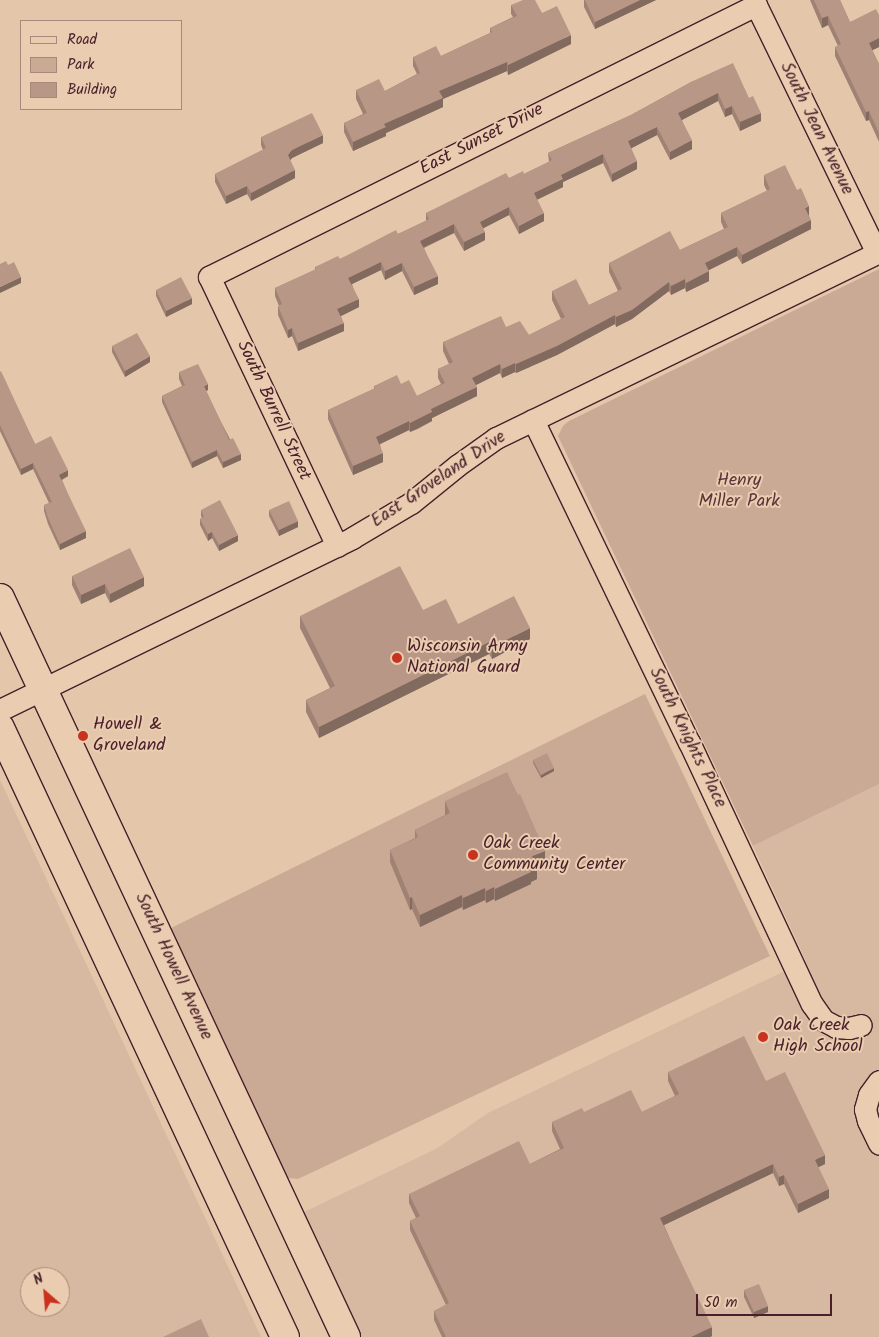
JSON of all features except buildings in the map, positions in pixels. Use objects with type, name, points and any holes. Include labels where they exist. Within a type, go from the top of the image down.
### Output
[{"type":"main road","name":"South Howell Avenue","points":[[0,598],[346,1337]]},
{"type":"main road","points":[[0,728],[285,1337]]},
{"type":"street","name":"South Jean Avenue","points":[[756,5],[878,252]]},
{"type":"street","name":"East Sunset Drive","points":[[209,277],[756,5]]},
{"type":"street","name":"East Groveland Drive","points":[[0,710],[336,546],[411,503],[480,448],[533,420],[878,252]]},
{"type":"street","name":"South Burrell Street","points":[[209,277],[336,546]]},
{"type":"street","name":"South Knights Place","points":[[533,420],[685,733],[812,1004],[823,1020],[836,1027],[849,1028],[861,1025]]},
{"type":"street","points":[[879,1081],[869,1095],[865,1109],[868,1121],[879,1144]]},
{"type":"shaded area","points":[[0,780],[261,1337],[0,1337]]},
{"type":"shaded area","name":"Oak Creek High School","points":[[879,784],[879,1337],[361,1337],[302,1213],[436,1149],[488,1113],[806,961],[753,846]]},
{"type":"green space","name":"Henry Miller Park","points":[[879,269],[879,784],[753,846],[558,436],[563,426],[569,421]]},
{"type":"green space","points":[[645,694],[770,956],[298,1179],[288,1178],[284,1174],[169,929]]},
{"type":"place","name":"Wisconsin Army National Guard","points":[[397,658]]},
{"type":"place","name":"Howell & Groveland","points":[[83,736]]},
{"type":"place","name":"Oak Creek Community Center","points":[[473,855]]},
{"type":"place","name":"Oak Creek High School","points":[[763,1037]]}]
